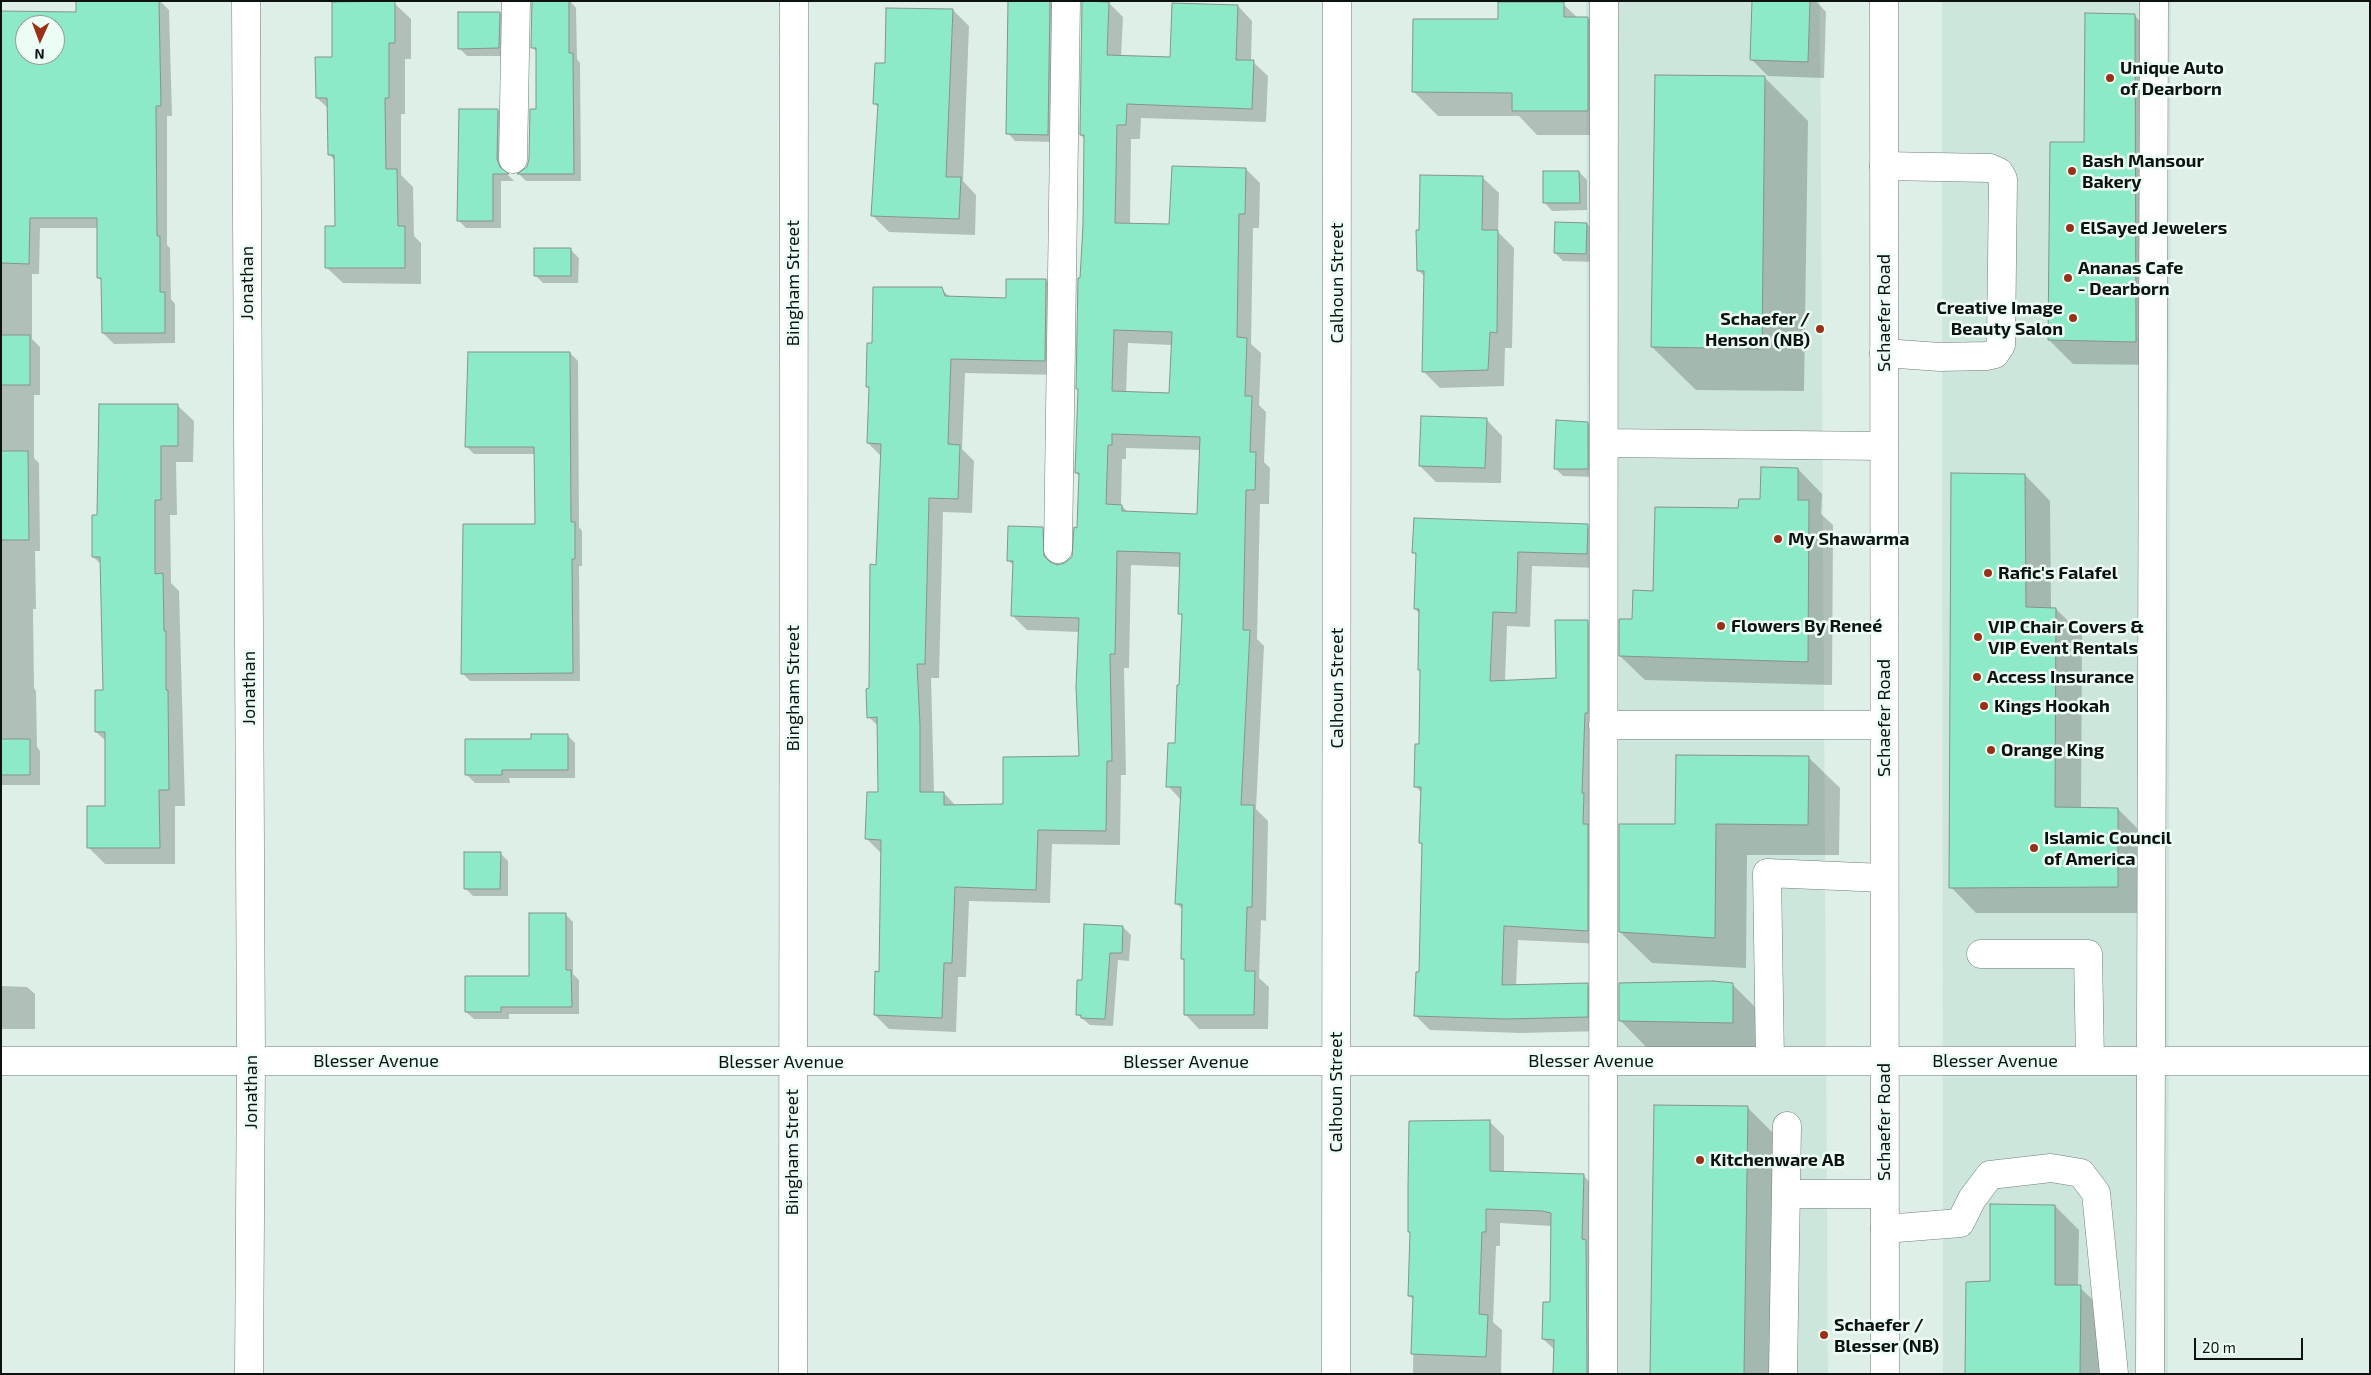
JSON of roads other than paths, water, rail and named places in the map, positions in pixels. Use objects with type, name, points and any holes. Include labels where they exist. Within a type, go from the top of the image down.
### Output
[{"type":"street","name":"Jonathan","points":[[246,1],[251,1061],[249,1374]]},
{"type":"street","points":[[513,160],[516,1]]},
{"type":"street","name":"Bingham Street","points":[[793,1374],[794,1]]},
{"type":"street","points":[[1058,548],[1066,1]]},
{"type":"street","name":"Calhoun Street","points":[[1336,1374],[1337,1]]},
{"type":"street","points":[[1603,1374],[1604,1]]},
{"type":"street","name":"Schaefer Road","points":[[1884,1],[1885,1374]]},
{"type":"street","points":[[2150,1374],[2154,1]]},
{"type":"street","points":[[1884,166],[1990,168],[1998,172],[2003,179],[2000,345],[1995,354],[1986,356],[1940,357],[1884,353]]},
{"type":"street","points":[[1604,443],[1884,446]]},
{"type":"street","points":[[1604,725],[1884,725]]},
{"type":"street","points":[[1770,1061],[1767,873],[1884,878]]},
{"type":"street","points":[[1981,954],[2088,954],[2090,1061]]},
{"type":"street","name":"Blesser Avenue","points":[[1,1061],[2370,1061]]},
{"type":"street","points":[[1784,1374],[1787,1126]]},
{"type":"street","points":[[1885,1229],[1960,1223],[1972,1199],[1990,1175],[2051,1168],[2081,1173],[2096,1193],[2114,1374]]},
{"type":"street","points":[[1787,1194],[1884,1194]]},
{"type":"place","name":"Unique Auto of Dearborn","points":[[2110,78]]},
{"type":"place","name":"Bash Mansour Bakery","points":[[2072,171]]},
{"type":"place","name":"ElSayed Jewelers","points":[[2070,228]]},
{"type":"place","name":"Ananas Cafe - Dearborn","points":[[2068,278]]},
{"type":"place","name":"Creative Image Beauty Salon","points":[[2073,318]]},
{"type":"place","name":"Schaefer / Henson (NB)","points":[[1820,329]]},
{"type":"place","name":"My Shawarma","points":[[1778,539]]},
{"type":"place","name":"Rafic's Falafel","points":[[1988,573]]},
{"type":"place","name":"Flowers By Reneé","points":[[1721,626]]},
{"type":"place","name":"VIP Chair Covers & VIP Event Rentals","points":[[1978,637]]},
{"type":"place","name":"Access Insurance","points":[[1977,677]]},
{"type":"place","name":"Kings Hookah","points":[[1984,706]]},
{"type":"place","name":"Orange King","points":[[1991,750]]},
{"type":"place","name":"Islamic Council of America","points":[[2034,848]]},
{"type":"place","name":"Kitchenware AB","points":[[1700,1160]]},
{"type":"place","name":"Schaefer / Blesser (NB)","points":[[1824,1335]]}]
